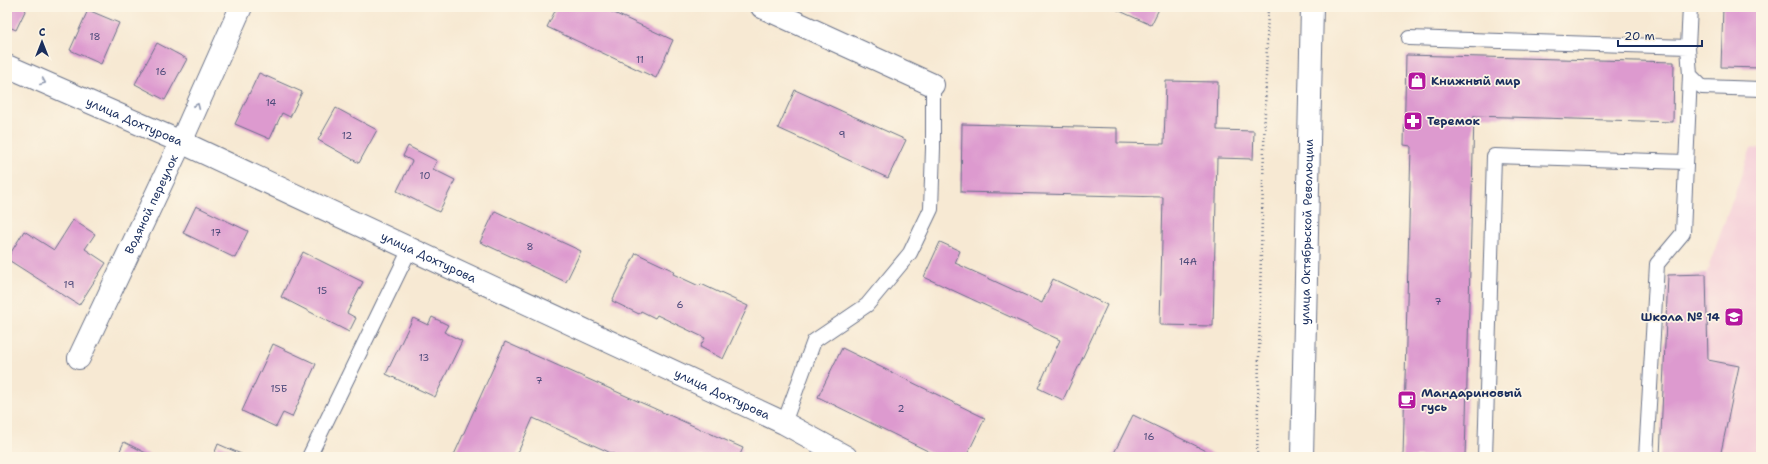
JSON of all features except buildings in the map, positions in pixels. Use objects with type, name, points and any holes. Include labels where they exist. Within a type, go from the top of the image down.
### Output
[{"type":"street","name":"Водяной переулок","points":[[79,358],[181,142],[241,7]]},
{"type":"street","points":[[762,7],[932,85]]},
{"type":"street","name":"улица Октябрьской Революции","points":[[1302,457],[1312,7]]},
{"type":"street","name":"улица Дохтурова","points":[[7,66],[181,142],[410,248],[784,424],[846,457]]},
{"type":"lane","points":[[1646,457],[1657,264],[1683,233],[1690,75],[1688,47],[1690,7]]},
{"type":"lane","points":[[1409,38],[1688,47]]},
{"type":"lane","points":[[1690,75],[1702,87],[1761,89]]},
{"type":"lane","points":[[784,424],[814,341],[867,305],[910,253],[931,209],[933,148],[932,85]]},
{"type":"lane","points":[[1485,457],[1494,156],[1686,162]]},
{"type":"lane","points":[[309,457],[410,248]]},
{"type":"path","points":[[1258,457],[1261,260],[1268,7]]},
{"type":"shaded area","name":"Школа № 14","points":[[1751,148],[1761,149],[1761,457],[1720,457],[1739,366],[1708,360],[1706,274]]},
{"type":"place","name":"Книжный мир","points":[[1417,81]]},
{"type":"place","name":"Теремок","points":[[1413,121]]},
{"type":"place","name":"Школа № 14","points":[[1734,317]]},
{"type":"place","name":"Мандариновый гусь","points":[[1407,400]]}]
